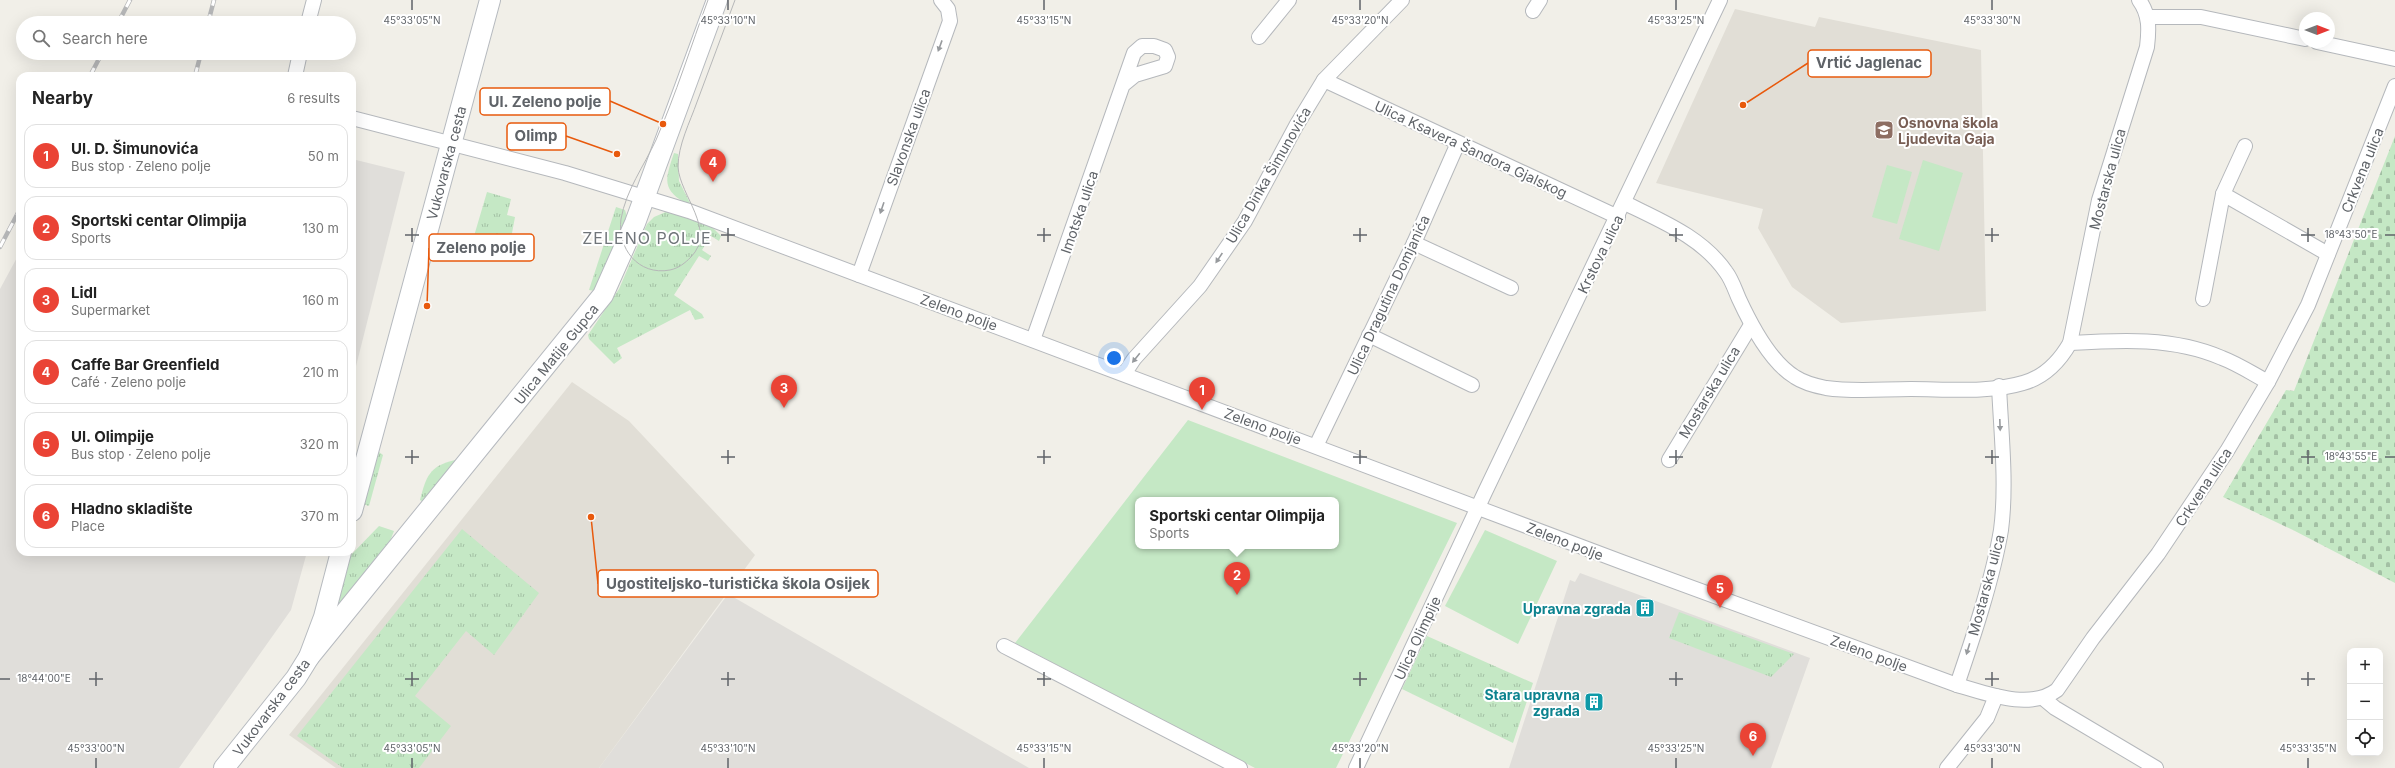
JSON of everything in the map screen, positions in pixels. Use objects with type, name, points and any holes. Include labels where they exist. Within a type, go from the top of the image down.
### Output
[{"type":"main road","name":"Vukovarska cesta","points":[[356,496],[490,0]]},
{"type":"main road","name":"Ulica Matije Gupca","points":[[309,657],[598,303],[617,268],[645,197],[717,0]]},
{"type":"main road","name":"Vukovarska cesta","points":[[224,768],[296,678],[309,657],[324,617],[340,556]]},
{"type":"street","points":[[310,16],[314,0]]},
{"type":"street","points":[[1259,37],[1289,0]]},
{"type":"street","name":"Ulica Dinka Šimunovića","points":[[1124,374],[1134,359],[1200,286],[1245,221],[1296,126],[1324,80],[1402,0]]},
{"type":"street","name":"Krstova ulica","points":[[1478,508],[1625,203],[1720,0]]},
{"type":"street","name":"Mostarska ulica","points":[[1625,203],[1670,225],[1701,245],[1716,259],[1727,273],[1751,325],[1782,366],[1794,377],[1810,384],[1844,390],[1966,389],[2023,383],[2037,377],[2053,367],[2063,356],[2070,343],[2099,200],[2147,47],[2149,30],[2148,17],[2139,0]]},
{"type":"street","name":"Slavonska ulica","points":[[859,276],[950,21],[945,5]]},
{"type":"street","points":[[2148,17],[2202,17],[2299,38]]},
{"type":"street","points":[[2335,46],[2395,59]]},
{"type":"street","points":[[295,72],[298,60]]},
{"type":"street","name":"Ulica Ksavera Šandora Gjalskog","points":[[1324,80],[1618,217]]},
{"type":"street","name":"Imotska ulica","points":[[1034,340],[1124,84]]},
{"type":"street","name":"Crkvena ulica","points":[[2043,698],[2057,690],[2093,638],[2158,554],[2227,451],[2268,382],[2308,304],[2395,86]]},
{"type":"street","name":"Zeleno polje","points":[[356,119],[452,143],[645,197],[689,211],[1478,508],[1957,685],[1996,696],[2012,698],[2043,698]]},
{"type":"street","name":"Ulica Dragutina Domjanića","points":[[1316,446],[1414,243],[1458,143]]},
{"type":"street","points":[[2203,299],[2223,194],[2245,146]]},
{"type":"street","points":[[2223,194],[2328,254]]},
{"type":"street","points":[[1414,243],[1511,288]]},
{"type":"street","name":"Mostarska ulica","points":[[1669,460],[1751,325]]},
{"type":"street","points":[[1369,335],[1472,385]]},
{"type":"street","points":[[2070,343],[2128,340],[2168,344],[2221,357],[2268,382]]},
{"type":"street","name":"Mostarska ulica","points":[[1957,685],[1996,556],[2001,528],[2003,501],[1999,386]]},
{"type":"street","name":"Ulica Olimpije","points":[[1356,768],[1478,508]]},
{"type":"street","points":[[1004,646],[1240,768]]},
{"type":"street","points":[[1947,768],[1987,718],[1996,696]]},
{"type":"street","points":[[2043,698],[2055,708],[2156,768]]},
{"type":"shaded area","name":"Osnovna škola Ljudevita Gaja","points":[[1735,9],[1815,27],[1819,17],[1981,50],[1986,311],[1841,323],[1792,287],[1758,228],[1763,209],[1656,183]]},
{"type":"shaded area","points":[[356,160],[405,172],[356,366]]},
{"type":"shaded area","points":[[16,259],[16,556],[306,556],[291,610],[179,768],[0,768],[0,289]]},
{"type":"shaded area","points":[[572,382],[629,421],[755,555],[599,768],[336,768],[289,735]]},
{"type":"shaded area","points":[[1580,573],[1810,658],[1771,768],[1509,768],[1570,580],[1575,582]]},
{"type":"shaded area","points":[[728,594],[1029,768],[599,768]]},
{"type":"green space","points":[[2395,136],[2395,583],[2293,530],[2223,497],[2286,390],[2294,391]]},
{"type":"green space","points":[[674,153],[678,154],[679,181],[690,203],[689,205],[680,200],[674,194],[668,184],[667,177]]},
{"type":"green space","points":[[1923,160],[1963,173],[1939,251],[1899,239]]},
{"type":"green space","points":[[1887,165],[1912,172],[1897,224],[1872,217]]},
{"type":"green space","points":[[487,192],[511,199],[507,215],[515,217],[510,244],[474,236]]},
{"type":"green space","points":[[616,207],[625,210],[628,220],[595,291],[589,290]]},
{"type":"green space","points":[[668,211],[713,228],[721,236],[719,241],[711,236],[702,250],[711,256],[708,261],[699,256],[674,295],[702,314],[704,318],[695,320],[690,310],[617,348],[622,358],[614,364],[589,339],[588,335],[619,289],[647,224],[654,217]]},
{"type":"green space","points":[[1188,420],[1457,523],[1336,768],[1255,768],[1015,643]]},
{"type":"green space","points":[[379,452],[383,455],[369,506],[363,504]]},
{"type":"green space","points":[[455,460],[457,464],[425,503],[420,500],[424,485],[434,469],[446,462]]},
{"type":"green space","points":[[379,526],[394,531],[388,546],[339,609],[335,607],[349,557],[356,556],[356,550]]},
{"type":"green space","points":[[462,529],[539,593],[494,655],[466,631],[415,696],[451,726],[419,768],[343,768],[297,736]]},
{"type":"green space","points":[[1485,530],[1557,561],[1518,644],[1445,606]]},
{"type":"green space","points":[[1679,612],[1794,654],[1771,677],[1669,638]]},
{"type":"green space","points":[[1427,636],[1533,683],[1513,743],[1402,689]]},
{"type":"tram line","points":[[708,0],[663,123],[656,140],[631,188],[623,208],[621,219],[622,240],[632,258],[648,269],[659,271],[676,268],[691,257],[698,247],[700,236],[699,224],[680,178],[678,167],[680,150],[735,0]]},
{"type":"railway","points":[[122,16],[130,0]]},
{"type":"railway","points":[[210,16],[214,0]]},
{"type":"railway","points":[[92,72],[98,60]]},
{"type":"railway","points":[[196,72],[199,60]]},
{"type":"railway","points":[[0,247],[16,217]]},
{"type":"place","name":"Vrtić Jaglenac","points":[[1743,105]]},
{"type":"place","name":"Ul. Zeleno polje","points":[[663,124]]},
{"type":"place","name":"Osnovna škola Ljudevita Gaja","points":[[1884,130]]},
{"type":"place","name":"Olimp","points":[[617,154]]},
{"type":"place","name":"Caffe Bar Greenfield","points":[[713,182]]},
{"type":"place","name":"Zeleno polje","points":[[427,306]]},
{"type":"place","name":"Lidl","points":[[784,408]]},
{"type":"place","name":"Ul. D. Šimunovića","points":[[1202,410]]},
{"type":"place","name":"Ugostiteljsko-turistička škola Osijek","points":[[591,517]]},
{"type":"place","name":"Sportski centar Olimpija","points":[[1237,595]]},
{"type":"place","name":"Upravna zgrada","points":[[1645,608]]},
{"type":"place","name":"Ul. Olimpije","points":[[1720,608]]},
{"type":"place","name":"Stara upravna zgrada","points":[[1594,702]]},
{"type":"place","name":"Hladno skladište","points":[[1753,756]]},
{"type":"district","name":"ZELENO POLJE","points":[[647,238]]}]
